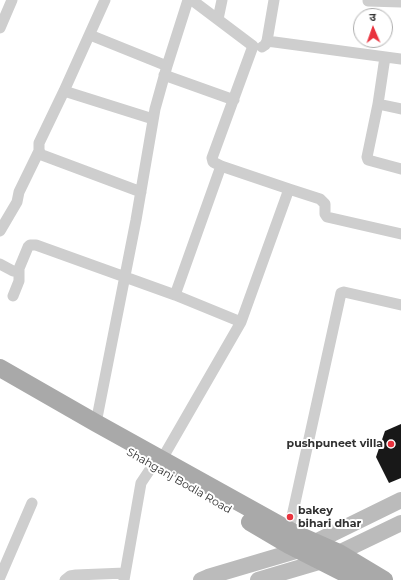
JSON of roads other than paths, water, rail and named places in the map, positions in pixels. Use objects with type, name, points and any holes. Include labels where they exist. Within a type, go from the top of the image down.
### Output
[{"type":"main road","points":[[0,368],[96,423],[157,462],[289,530],[307,546],[340,553],[384,580]]},
{"type":"main road","name":"Shahganj Bodla Road","points":[[0,381],[92,434],[157,462],[307,546],[322,561],[358,580]]},
{"type":"main road","points":[[201,580],[307,546],[401,500]]},
{"type":"main road","points":[[258,580],[322,561],[401,523]]},
{"type":"street","points":[[0,28],[12,0]]},
{"type":"street","points":[[0,230],[14,207],[19,192],[39,151],[39,143],[105,0]]},
{"type":"street","points":[[96,423],[154,119],[166,70],[188,0]]},
{"type":"street","points":[[192,0],[253,46],[264,46],[274,0]]},
{"type":"street","points":[[218,19],[222,0]]},
{"type":"street","points":[[368,1],[401,2]]},
{"type":"street","points":[[90,35],[234,100]]},
{"type":"street","points":[[266,41],[401,59]]},
{"type":"street","points":[[253,46],[212,158],[213,162],[320,199],[325,204],[325,214],[327,217],[401,234]]},
{"type":"street","points":[[385,57],[378,104],[367,157],[368,160],[401,169]]},
{"type":"street","points":[[64,91],[154,119]]},
{"type":"street","points":[[378,104],[401,109]]},
{"type":"street","points":[[39,151],[42,155],[141,192]]},
{"type":"street","points":[[175,296],[222,166]]},
{"type":"street","points":[[65,580],[70,576],[76,575],[124,576],[141,483],[157,462],[241,322],[289,189]]},
{"type":"street","points":[[13,296],[18,286],[19,270],[28,247],[33,244],[125,277],[241,322]]},
{"type":"street","points":[[0,264],[15,271],[19,270]]},
{"type":"street","points":[[289,530],[341,293],[344,292],[401,304]]},
{"type":"street","points":[[0,577],[32,503]]},
{"type":"place","name":"pushpuneet villa","points":[[391,444]]},
{"type":"place","name":"bakey bihari dhar","points":[[290,517]]}]
